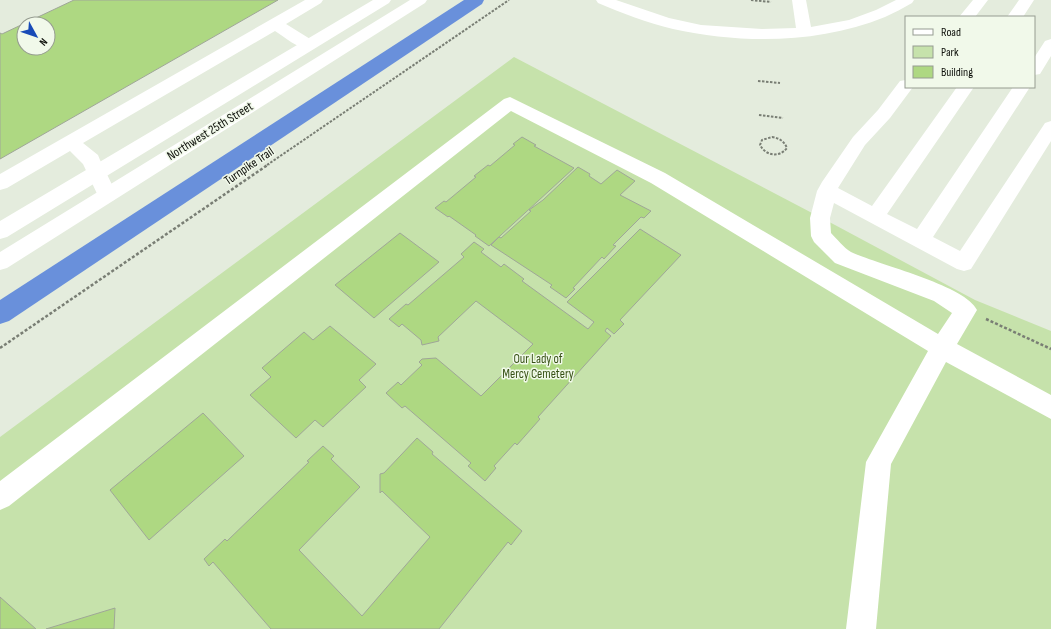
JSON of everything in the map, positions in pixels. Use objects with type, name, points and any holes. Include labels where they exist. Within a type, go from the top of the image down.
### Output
[{"type":"main road","points":[[0,183],[316,0]]},
{"type":"main road","name":"Northwest 25th Street","points":[[0,231],[384,0]]},
{"type":"main road","name":"Northwest 25th Street","points":[[0,262],[420,0]]},
{"type":"main road","points":[[603,0],[648,17],[688,26],[721,31],[763,34],[804,32],[858,22],[885,12],[907,0]]},
{"type":"main road","points":[[799,0],[804,32]]},
{"type":"main road","points":[[968,16],[981,0]]},
{"type":"main road","points":[[1017,16],[1028,0]]},
{"type":"main road","points":[[275,24],[309,45]]},
{"type":"main road","points":[[1035,68],[1051,44]]},
{"type":"main road","points":[[861,629],[879,462],[942,348],[966,310],[942,295],[842,257],[821,236],[820,218],[827,191],[859,141],[884,114],[905,86]]},
{"type":"main road","points":[[875,216],[965,88]]},
{"type":"main road","points":[[921,240],[1021,88]]},
{"type":"main road","points":[[0,497],[510,103],[658,178],[942,348],[1051,408]]},
{"type":"main road","points":[[827,191],[964,263],[1051,127]]},
{"type":"main road","points":[[71,142],[91,160],[98,172],[107,195]]},
{"type":"path","name":"Turnpike Trail","points":[[0,348],[509,0]]},
{"type":"path","points":[[750,0],[771,2]]},
{"type":"path","points":[[758,81],[780,83]]},
{"type":"path","points":[[759,115],[783,118]]},
{"type":"path","points":[[772,137],[784,142],[786,148],[783,153],[775,155],[766,152],[760,145],[765,138],[772,137]]},
{"type":"path","points":[[966,310],[1051,349]]},
{"type":"green space","name":"Our Lady of Mercy Cemetery","points":[[514,57],[975,300],[1051,331],[1051,629],[0,629],[0,437]]},
{"type":"building","points":[[74,0],[278,0],[0,159],[0,33],[2,34],[16,27],[16,56],[56,56],[56,16],[40,16]]},
{"type":"building","points":[[522,137],[536,145],[534,146],[574,168],[489,246],[449,216],[448,217],[435,208],[444,201],[446,202],[476,177],[474,176],[488,165],[490,166],[515,145],[513,144]]},
{"type":"building","points":[[578,167],[590,174],[589,176],[601,184],[617,170],[635,181],[620,195],[651,211],[644,218],[641,217],[613,245],[616,246],[604,259],[602,257],[573,288],[575,289],[566,298],[550,287],[552,285],[491,245],[499,237],[501,238],[531,211],[529,210],[543,200]]},
{"type":"building","points":[[640,229],[681,255],[620,320],[624,324],[614,334],[607,328],[605,331],[611,336],[538,417],[540,419],[517,445],[515,443],[494,466],[496,468],[485,481],[468,466],[471,463],[405,406],[402,408],[386,393],[398,382],[401,385],[422,365],[419,362],[422,359],[436,358],[481,396],[533,344],[476,301],[438,337],[439,341],[422,345],[421,340],[402,324],[399,327],[389,319],[406,304],[408,305],[464,257],[461,254],[474,242],[484,249],[481,252],[501,267],[504,264],[524,279],[522,281],[588,329],[594,322],[567,302]]},
{"type":"building","points":[[400,233],[439,262],[374,318],[335,285]]},
{"type":"building","points":[[330,326],[376,364],[359,380],[366,387],[323,427],[315,420],[296,438],[250,395],[271,377],[262,368],[304,332],[313,340]]},
{"type":"building","points":[[203,413],[244,456],[149,540],[110,490]]},
{"type":"building","points":[[417,438],[433,452],[432,454],[522,531],[511,545],[508,542],[439,629],[271,629],[213,562],[209,566],[204,559],[225,539],[227,541],[309,462],[307,461],[323,446],[334,456],[331,459],[360,487],[299,550],[362,616],[430,537],[382,491],[380,493],[380,474],[384,473]]},
{"type":"building","points":[[0,597],[36,629],[0,629]]},
{"type":"building","points":[[115,608],[114,629],[46,629]]},
{"type":"waterway","points":[[0,313],[476,0]]}]
